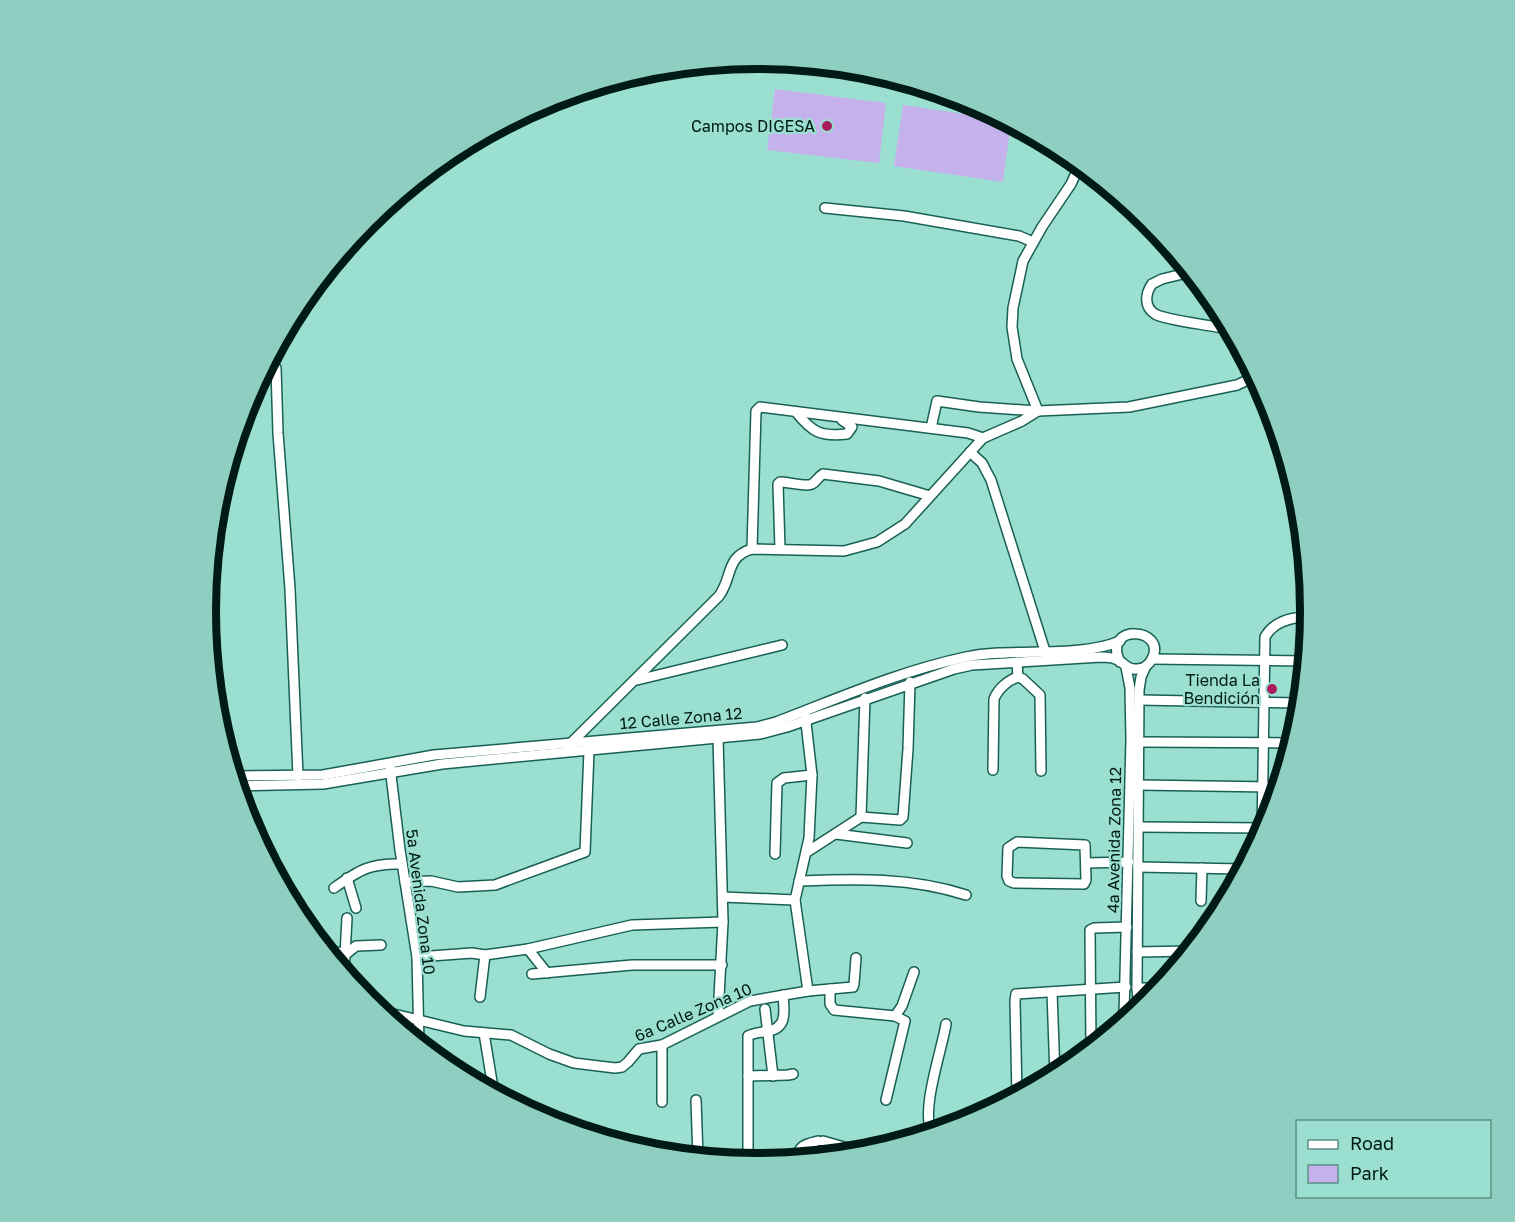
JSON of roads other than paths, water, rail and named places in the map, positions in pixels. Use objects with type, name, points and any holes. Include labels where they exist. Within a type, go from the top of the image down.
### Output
[{"type":"street","points":[[1038,411],[1017,359],[1012,327],[1013,308],[1023,261],[1074,179],[1075,172]]},
{"type":"street","points":[[825,208],[904,216],[1019,236],[1033,242]]},
{"type":"street","points":[[1182,274],[1152,284],[1146,298],[1150,309],[1160,316],[1219,328]]},
{"type":"street","points":[[274,365],[290,589],[298,776]]},
{"type":"street","points":[[931,428],[938,401],[979,407],[1038,411],[1129,407],[1237,385],[1248,380]]},
{"type":"street","points":[[752,549],[756,411],[760,407],[969,433],[983,438]]},
{"type":"street","points":[[570,748],[719,596],[736,557],[752,549],[844,551],[869,545],[897,531],[983,438],[1022,421],[1038,411]]},
{"type":"street","points":[[796,412],[810,430],[843,435],[849,433],[852,429],[850,424],[837,417]]},
{"type":"street","points":[[970,452],[982,463],[991,480],[1045,651]]},
{"type":"street","points":[[780,549],[778,484],[780,482],[808,486],[823,474],[879,481],[930,496]]},
{"type":"street","points":[[1262,807],[1265,641],[1267,633],[1291,618],[1300,618]]},
{"type":"street","points":[[1149,663],[1154,654],[1152,643],[1144,635],[1128,634],[1120,641],[1117,651],[1123,664],[1136,669],[1149,663],[1297,661]]},
{"type":"street","name":"12 Calle Zona 12","points":[[570,748],[589,751],[760,734],[904,673],[969,657],[1099,647],[1120,641]]},
{"type":"street","points":[[637,680],[782,645]]},
{"type":"street","name":"12 Calle Zona 12","points":[[242,779],[323,784],[434,755],[570,748],[757,727],[806,716],[910,682],[972,665],[1101,657],[1123,664]]},
{"type":"street","points":[[1017,662],[1018,677]]},
{"type":"street","name":"4a Avenida Zona 12","points":[[1128,1006],[1126,987],[1127,927],[1139,827],[1139,700],[1141,677],[1149,663]]},
{"type":"street","name":"4a Avenida Zona 12","points":[[1123,664],[1130,688],[1138,997]]},
{"type":"street","points":[[993,770],[994,699],[1000,689],[1018,677],[1036,690],[1041,698],[1041,771]]},
{"type":"street","points":[[807,852],[861,817],[900,820],[903,817],[910,682]]},
{"type":"street","points":[[861,817],[865,698]]},
{"type":"street","points":[[1139,700],[1291,703]]},
{"type":"street","points":[[806,716],[812,775],[807,852],[795,900],[808,991]]},
{"type":"street","points":[[718,738],[723,897],[722,965],[718,1016]]},
{"type":"street","points":[[1140,742],[1283,743]]},
{"type":"street","points":[[405,882],[431,880],[458,887],[495,885],[585,852],[589,751]]},
{"type":"street","name":"12 Calle Zona 12","points":[[243,783],[390,768]]},
{"type":"street","name":"5a Avenida Zona 10","points":[[390,768],[417,957],[419,1033]]},
{"type":"street","points":[[775,854],[777,783],[784,778],[812,775]]},
{"type":"street","points":[[1139,785],[1270,786]]},
{"type":"street","points":[[1139,827],[1253,830]]},
{"type":"street","points":[[836,834],[907,843]]},
{"type":"street","points":[[1017,842],[1081,844],[1086,847],[1086,863],[1086,880],[1080,885],[1014,883],[1009,881],[1007,876],[1008,848],[1017,842]]},
{"type":"street","points":[[1086,863],[1234,869]]},
{"type":"street","points":[[333,888],[364,868],[402,864]]},
{"type":"street","points":[[1201,901],[1202,868]]},
{"type":"street","points":[[347,878],[356,909]]},
{"type":"street","points":[[799,881],[872,879],[910,883],[966,895]]},
{"type":"street","points":[[723,897],[795,900]]},
{"type":"street","points":[[345,962],[347,918]]},
{"type":"street","points":[[417,957],[472,953],[485,955],[528,949],[633,925],[723,922]]},
{"type":"street","points":[[1091,1038],[1090,930],[1127,927]]},
{"type":"street","points":[[346,954],[356,946],[381,945]]},
{"type":"street","points":[[528,949],[547,973]]},
{"type":"street","points":[[1137,952],[1179,951]]},
{"type":"street","points":[[337,952],[346,954]]},
{"type":"street","points":[[480,997],[485,955]]},
{"type":"street","name":"6a Calle Zona 10","points":[[398,1016],[464,1031],[511,1035],[549,1054],[574,1063],[615,1068],[622,1067],[639,1049],[662,1045],[750,1001],[854,986],[856,958]]},
{"type":"street","points":[[532,974],[632,965],[722,965]]},
{"type":"street","points":[[895,1016],[902,1006],[914,972]]},
{"type":"street","points":[[1017,1086],[1014,1001],[1016,994],[1126,987]]},
{"type":"street","points":[[1137,988],[1147,988]]},
{"type":"street","points":[[830,989],[830,1004],[834,1010],[895,1016],[905,1021],[886,1101]]},
{"type":"street","points":[[1052,992],[1055,1065]]},
{"type":"street","points":[[748,1153],[748,1036],[767,1032],[784,1020],[783,995]]},
{"type":"street","points":[[765,1009],[773,1076]]},
{"type":"street","points":[[930,1125],[929,1103],[946,1024]]},
{"type":"street","points":[[484,1033],[492,1083]]},
{"type":"street","points":[[662,1045],[662,1102]]},
{"type":"street","points":[[748,1076],[793,1074]]},
{"type":"street","points":[[696,1100],[698,1149]]},
{"type":"street","points":[[799,1151],[802,1147],[821,1141],[840,1146]]},
{"type":"place","name":"Campos DIGESA","points":[[827,126]]},
{"type":"place","name":"Tienda La Bendición","points":[[1272,689]]}]
